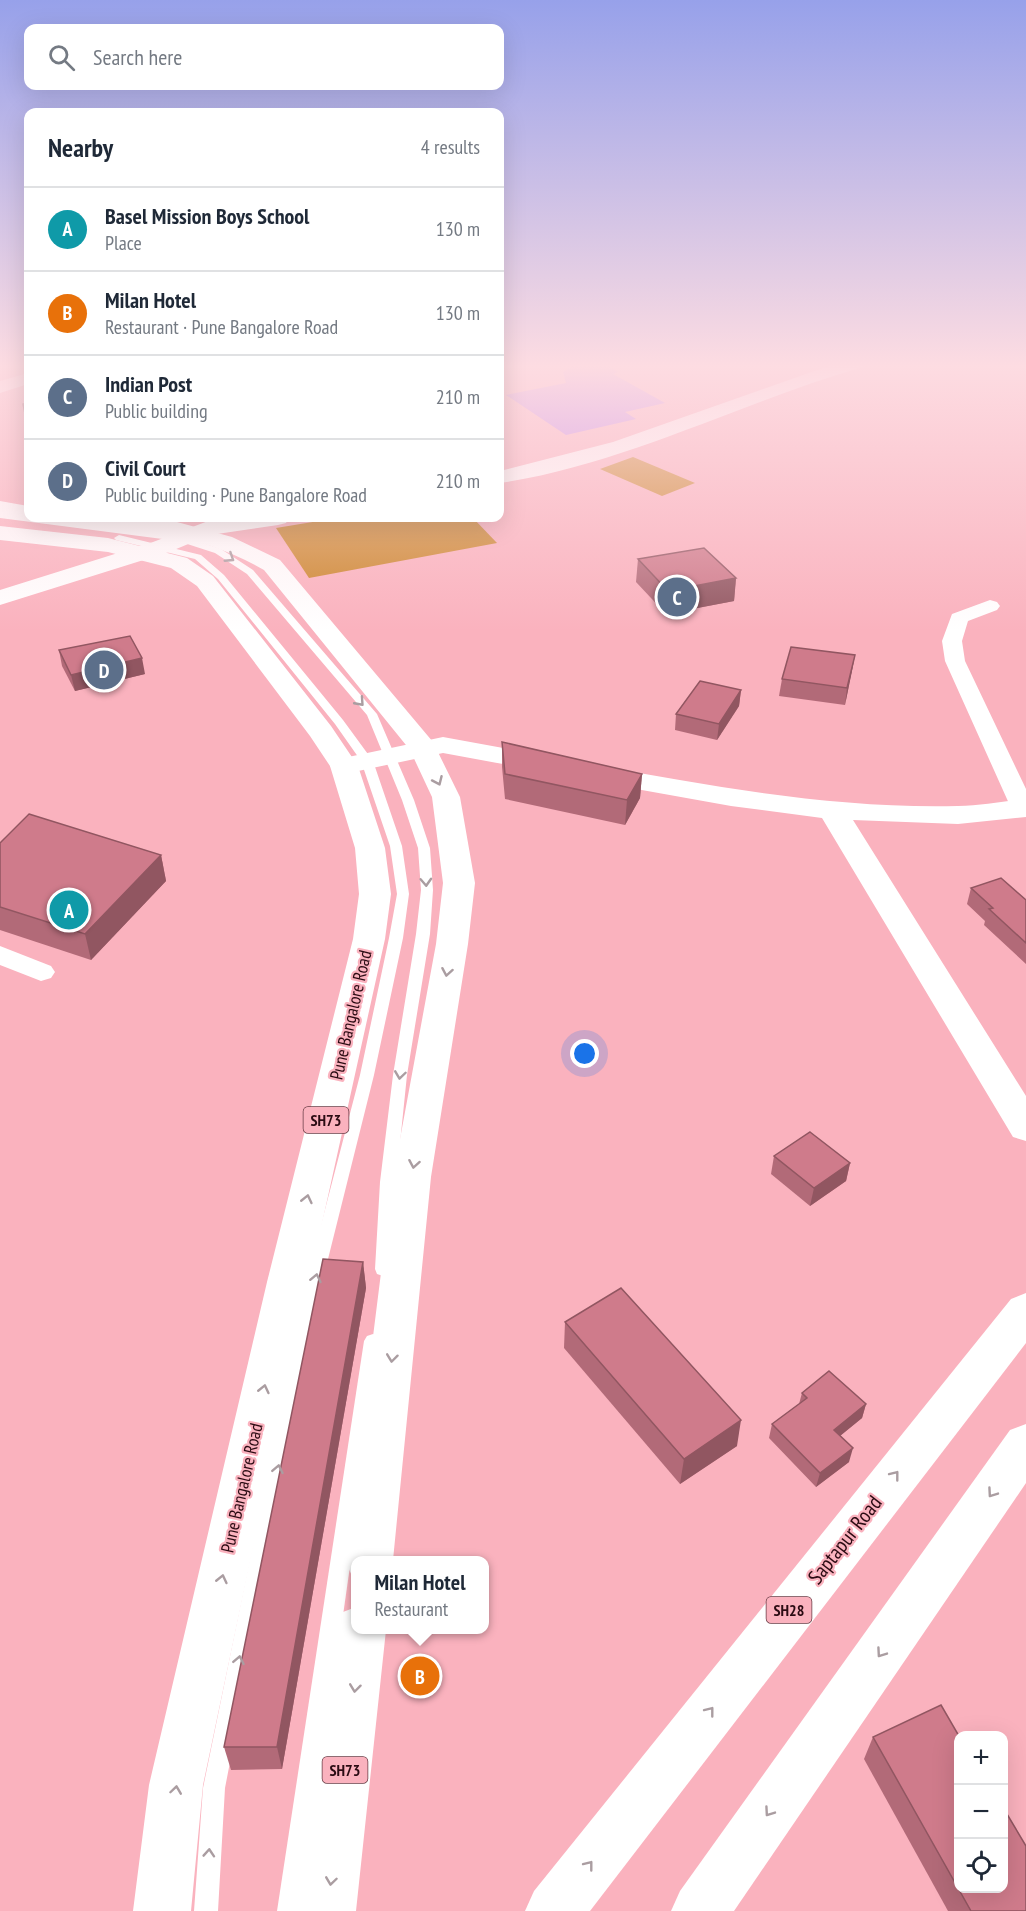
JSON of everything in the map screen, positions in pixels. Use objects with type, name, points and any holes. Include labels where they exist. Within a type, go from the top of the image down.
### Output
[{"type":"main road","points":[[504,476],[544,468],[598,452]]},
{"type":"main road","points":[[0,507],[24,511]]},
{"type":"main road","name":"Pune Bangalore Road","points":[[96,522],[170,536],[238,545],[272,565],[423,748],[446,797],[459,883],[452,944],[412,1177],[369,1556]]},
{"type":"main road","points":[[0,598],[170,536],[220,522]]},
{"type":"main road","points":[[170,536],[254,522]]},
{"type":"main road","name":"Pune Bangalore Road","points":[[0,533],[108,545],[170,536]]},
{"type":"main road","name":"Pune Bangalore Road","points":[[162,1911],[176,1785],[291,1270],[369,939],[375,894],[370,848],[367,761],[321,732],[205,581],[179,563],[170,536]]},
{"type":"main road","points":[[367,761],[443,745],[678,789],[833,811],[959,815],[1025,808]]},
{"type":"main road","points":[[833,811],[1026,1127]]},
{"type":"main road","name":"Saptapur Road","points":[[554,1911],[1026,1311]]},
{"type":"main road","points":[[700,1911],[1026,1445]]},
{"type":"main road","name":"SH73","points":[[327,1911],[360,1634]]},
{"type":"street","points":[[990,606],[960,618],[952,640],[955,661],[1025,808]]},
{"type":"street","points":[[0,955],[41,972]]},
{"type":"lane","points":[[0,515],[24,518]]},
{"type":"lane","points":[[57,522],[170,536],[218,551],[250,572],[372,714],[367,761],[396,846],[403,894],[367,1075],[317,1271],[214,1788],[206,1911]]},
{"type":"lane","points":[[0,523],[125,539],[170,536]]},
{"type":"lane","points":[[367,761],[424,848],[427,890],[423,934],[400,1075],[388,1182],[382,1282]]},
{"type":"lane","points":[[289,1911],[375,1329]]},
{"type":"shaded area","points":[[633,457],[695,483],[662,496],[600,469]]},
{"type":"shaded area","points":[[313,522],[477,522],[497,543],[309,578],[276,528]]},
{"type":"building","points":[[704,548],[736,578],[668,591],[638,559]]},
{"type":"building","points":[[130,636],[142,658],[71,675],[59,650]]},
{"type":"building","points":[[791,647],[855,655],[847,688],[782,679]]},
{"type":"building","points":[[700,681],[741,690],[719,724],[676,714]]},
{"type":"building","points":[[502,742],[642,774],[627,800],[505,774]]},
{"type":"building","points":[[29,814],[161,855],[85,934],[0,907],[0,843]]},
{"type":"building","points":[[1001,878],[1026,900],[1026,943],[989,909],[993,908],[971,888]]},
{"type":"building","points":[[810,1132],[850,1163],[814,1188],[774,1156]]},
{"type":"building","points":[[323,1259],[363,1262],[277,1747],[224,1747]]},
{"type":"building","points":[[621,1288],[741,1420],[684,1459],[565,1322]]},
{"type":"building","points":[[829,1371],[866,1404],[834,1430],[853,1448],[820,1473],[772,1424],[807,1398],[802,1393]]},
{"type":"building","points":[[941,1705],[956,1731],[954,1731],[954,1881],[873,1737]]},
{"type":"building","points":[[1008,1816],[1026,1846],[1026,1911],[971,1911],[961,1893],[1008,1893]]},
{"type":"place","name":"Indian Post","points":[[677,597]]},
{"type":"place","name":"Civil Court","points":[[104,670]]},
{"type":"place","name":"Basel Mission Boys School","points":[[69,910]]},
{"type":"place","name":"Milan Hotel","points":[[420,1676]]}]
